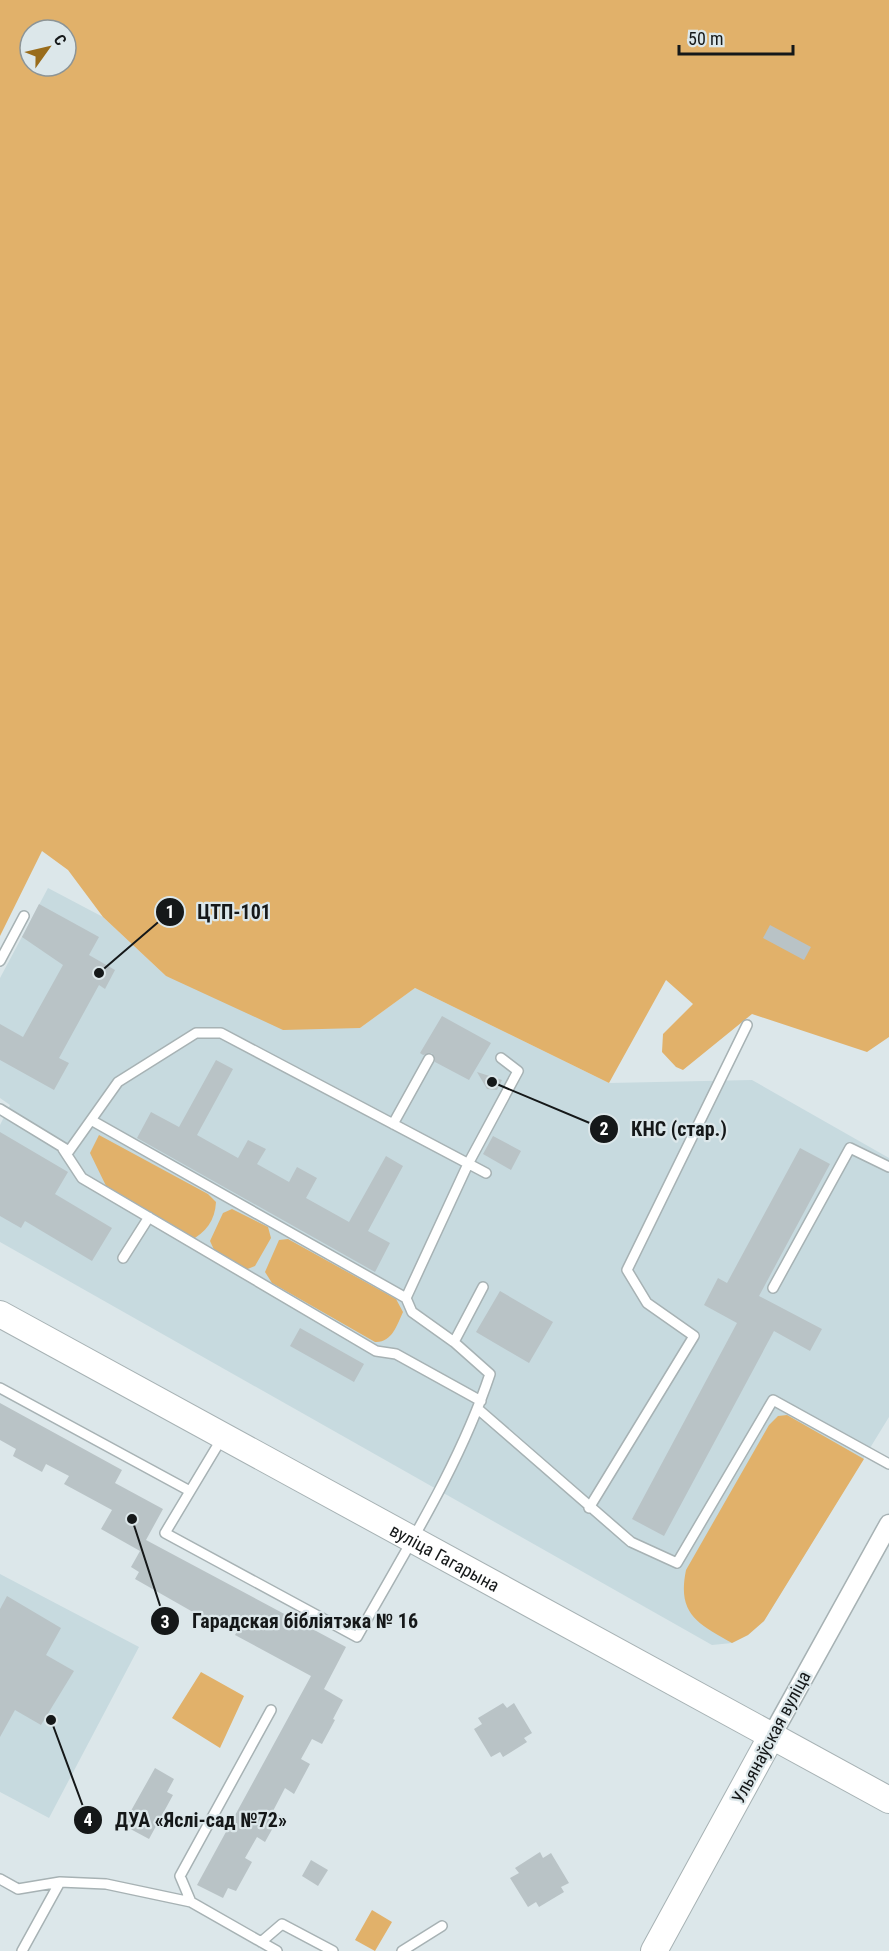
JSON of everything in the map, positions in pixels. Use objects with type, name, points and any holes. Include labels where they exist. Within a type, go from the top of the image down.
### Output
[{"type":"main road","name":"вуліца Гагарына","points":[[0,1314],[889,1800]]},
{"type":"main road","name":"Ульянаўская вуліца","points":[[654,1951],[771,1737]]},
{"type":"street","name":"Ульянаўская вуліца","points":[[771,1737],[889,1524]]},
{"type":"lane","points":[[0,961],[24,916]]},
{"type":"lane","points":[[589,1508],[694,1336],[647,1303],[627,1270],[747,1025]]},
{"type":"lane","points":[[0,1109],[69,1151],[118,1082],[196,1033],[221,1033],[486,1173]]},
{"type":"lane","points":[[406,1298],[468,1164],[518,1071],[501,1058]]},
{"type":"lane","points":[[393,1124],[429,1059]]},
{"type":"lane","points":[[91,1120],[406,1298],[412,1312],[454,1342],[490,1374],[480,1405],[441,1489],[357,1637],[165,1533],[188,1491],[223,1436]]},
{"type":"lane","points":[[62,1147],[82,1178],[376,1351],[396,1354],[480,1405],[589,1508],[631,1542],[677,1563],[772,1400],[889,1464]]},
{"type":"lane","points":[[773,1288],[850,1148],[889,1167]]},
{"type":"lane","points":[[123,1258],[149,1217]]},
{"type":"lane","points":[[454,1342],[483,1287]]},
{"type":"lane","points":[[0,1388],[188,1491]]},
{"type":"lane","points":[[191,1902],[180,1875],[271,1710]]},
{"type":"lane","points":[[0,1879],[18,1889],[60,1882],[106,1884],[191,1902],[277,1951]]},
{"type":"lane","points":[[22,1951],[60,1882]]},
{"type":"lane","points":[[261,1942],[282,1924],[333,1951]]},
{"type":"lane","points":[[402,1951],[442,1926]]},
{"type":"shaded area","points":[[0,0],[889,0],[889,1037],[867,1052],[752,1014],[683,1070],[676,1067],[662,1052],[663,1034],[693,1004],[666,980],[609,1083],[415,988],[360,1028],[283,1030],[166,976],[103,917],[68,870],[42,851],[0,936]]},
{"type":"shaded area","points":[[48,888],[103,917],[166,976],[360,1028],[415,988],[609,1083],[752,1080],[889,1158],[889,1417],[764,1621],[748,1635],[732,1643],[712,1645],[0,1242],[0,1125],[10,1105],[0,1098],[0,978]]},
{"type":"shaded area","points":[[99,1135],[208,1194],[216,1202],[214,1215],[205,1230],[190,1241],[109,1192],[90,1153]]},
{"type":"shaded area","points":[[232,1209],[268,1227],[271,1238],[255,1266],[245,1270],[216,1254],[210,1241],[223,1213]]},
{"type":"shaded area","points":[[288,1239],[396,1299],[403,1312],[390,1336],[381,1342],[375,1342],[272,1283],[265,1272],[279,1240]]},
{"type":"shaded area","points":[[787,1415],[864,1459],[764,1621],[748,1635],[732,1643],[692,1616],[684,1597],[686,1570],[769,1425],[778,1416]]},
{"type":"shaded area","points":[[0,1574],[139,1647],[49,1818],[0,1792]]},
{"type":"shaded area","points":[[201,1672],[244,1696],[220,1748],[172,1718]]},
{"type":"shaded area","points":[[372,1910],[392,1922],[375,1951],[355,1940]]},
{"type":"building","points":[[39,904],[99,937],[89,955],[115,970],[105,989],[99,985],[59,1058],[69,1063],[54,1090],[0,1060],[0,1024],[23,1037],[63,965],[22,937]]},
{"type":"building","points":[[770,925],[811,947],[804,960],[763,938]]},
{"type":"building","points":[[442,1016],[491,1043],[469,1080],[435,1062],[432,1053],[423,1055],[420,1053]]},
{"type":"building","points":[[216,1060],[233,1069],[197,1135],[238,1158],[248,1140],[266,1149],[257,1164],[289,1182],[297,1167],[317,1178],[306,1198],[349,1222],[386,1156],[403,1166],[368,1231],[390,1243],[375,1272],[137,1138],[151,1112],[179,1127]]},
{"type":"building","points":[[477,1072],[502,1080],[497,1090],[487,1089]]},
{"type":"building","points":[[0,1132],[68,1172],[55,1194],[112,1228],[92,1261],[25,1221],[21,1228],[0,1216]]},
{"type":"building","points":[[493,1136],[521,1151],[511,1170],[483,1154]]},
{"type":"building","points":[[800,1148],[830,1164],[759,1296],[822,1329],[810,1351],[774,1331],[664,1536],[632,1519],[737,1323],[704,1305],[718,1278],[727,1283]]},
{"type":"building","points":[[500,1291],[553,1322],[529,1363],[476,1332]]},
{"type":"building","points":[[300,1328],[364,1364],[354,1382],[290,1346]]},
{"type":"building","points":[[0,1403],[122,1470],[115,1483],[163,1509],[146,1540],[346,1647],[324,1689],[343,1700],[333,1719],[335,1720],[322,1744],[312,1739],[301,1759],[310,1764],[294,1794],[285,1788],[273,1811],[280,1815],[265,1842],[257,1837],[245,1858],[252,1862],[236,1891],[228,1888],[223,1898],[197,1885],[311,1676],[235,1635],[240,1627],[219,1616],[214,1624],[135,1579],[139,1572],[131,1567],[140,1551],[101,1529],[112,1510],[64,1484],[69,1476],[46,1464],[42,1472],[13,1456],[16,1449],[0,1440]]},
{"type":"building","points":[[7,1596],[61,1628],[46,1655],[74,1671],[41,1725],[15,1710],[0,1737],[0,1609]]},
{"type":"building","points":[[503,1703],[507,1708],[514,1703],[532,1733],[524,1738],[527,1742],[503,1757],[500,1752],[491,1757],[474,1729],[482,1724],[478,1718]]},
{"type":"building","points":[[155,1768],[174,1779],[167,1792],[173,1795],[149,1839],[123,1825]]},
{"type":"building","points":[[540,1852],[543,1858],[551,1853],[569,1883],[561,1887],[564,1892],[539,1907],[536,1902],[528,1907],[510,1878],[519,1873],[515,1868]]},
{"type":"building","points":[[311,1860],[328,1870],[318,1886],[302,1876]]},
{"type":"place","name":"ЦТП-101","points":[[99,973]]},
{"type":"place","name":"КНС (стар.)","points":[[492,1082]]},
{"type":"place","name":"Гарадская бібліятэка № 16","points":[[132,1519]]},
{"type":"place","name":"ДУА «Яслі-сад №72»","points":[[51,1720]]}]
